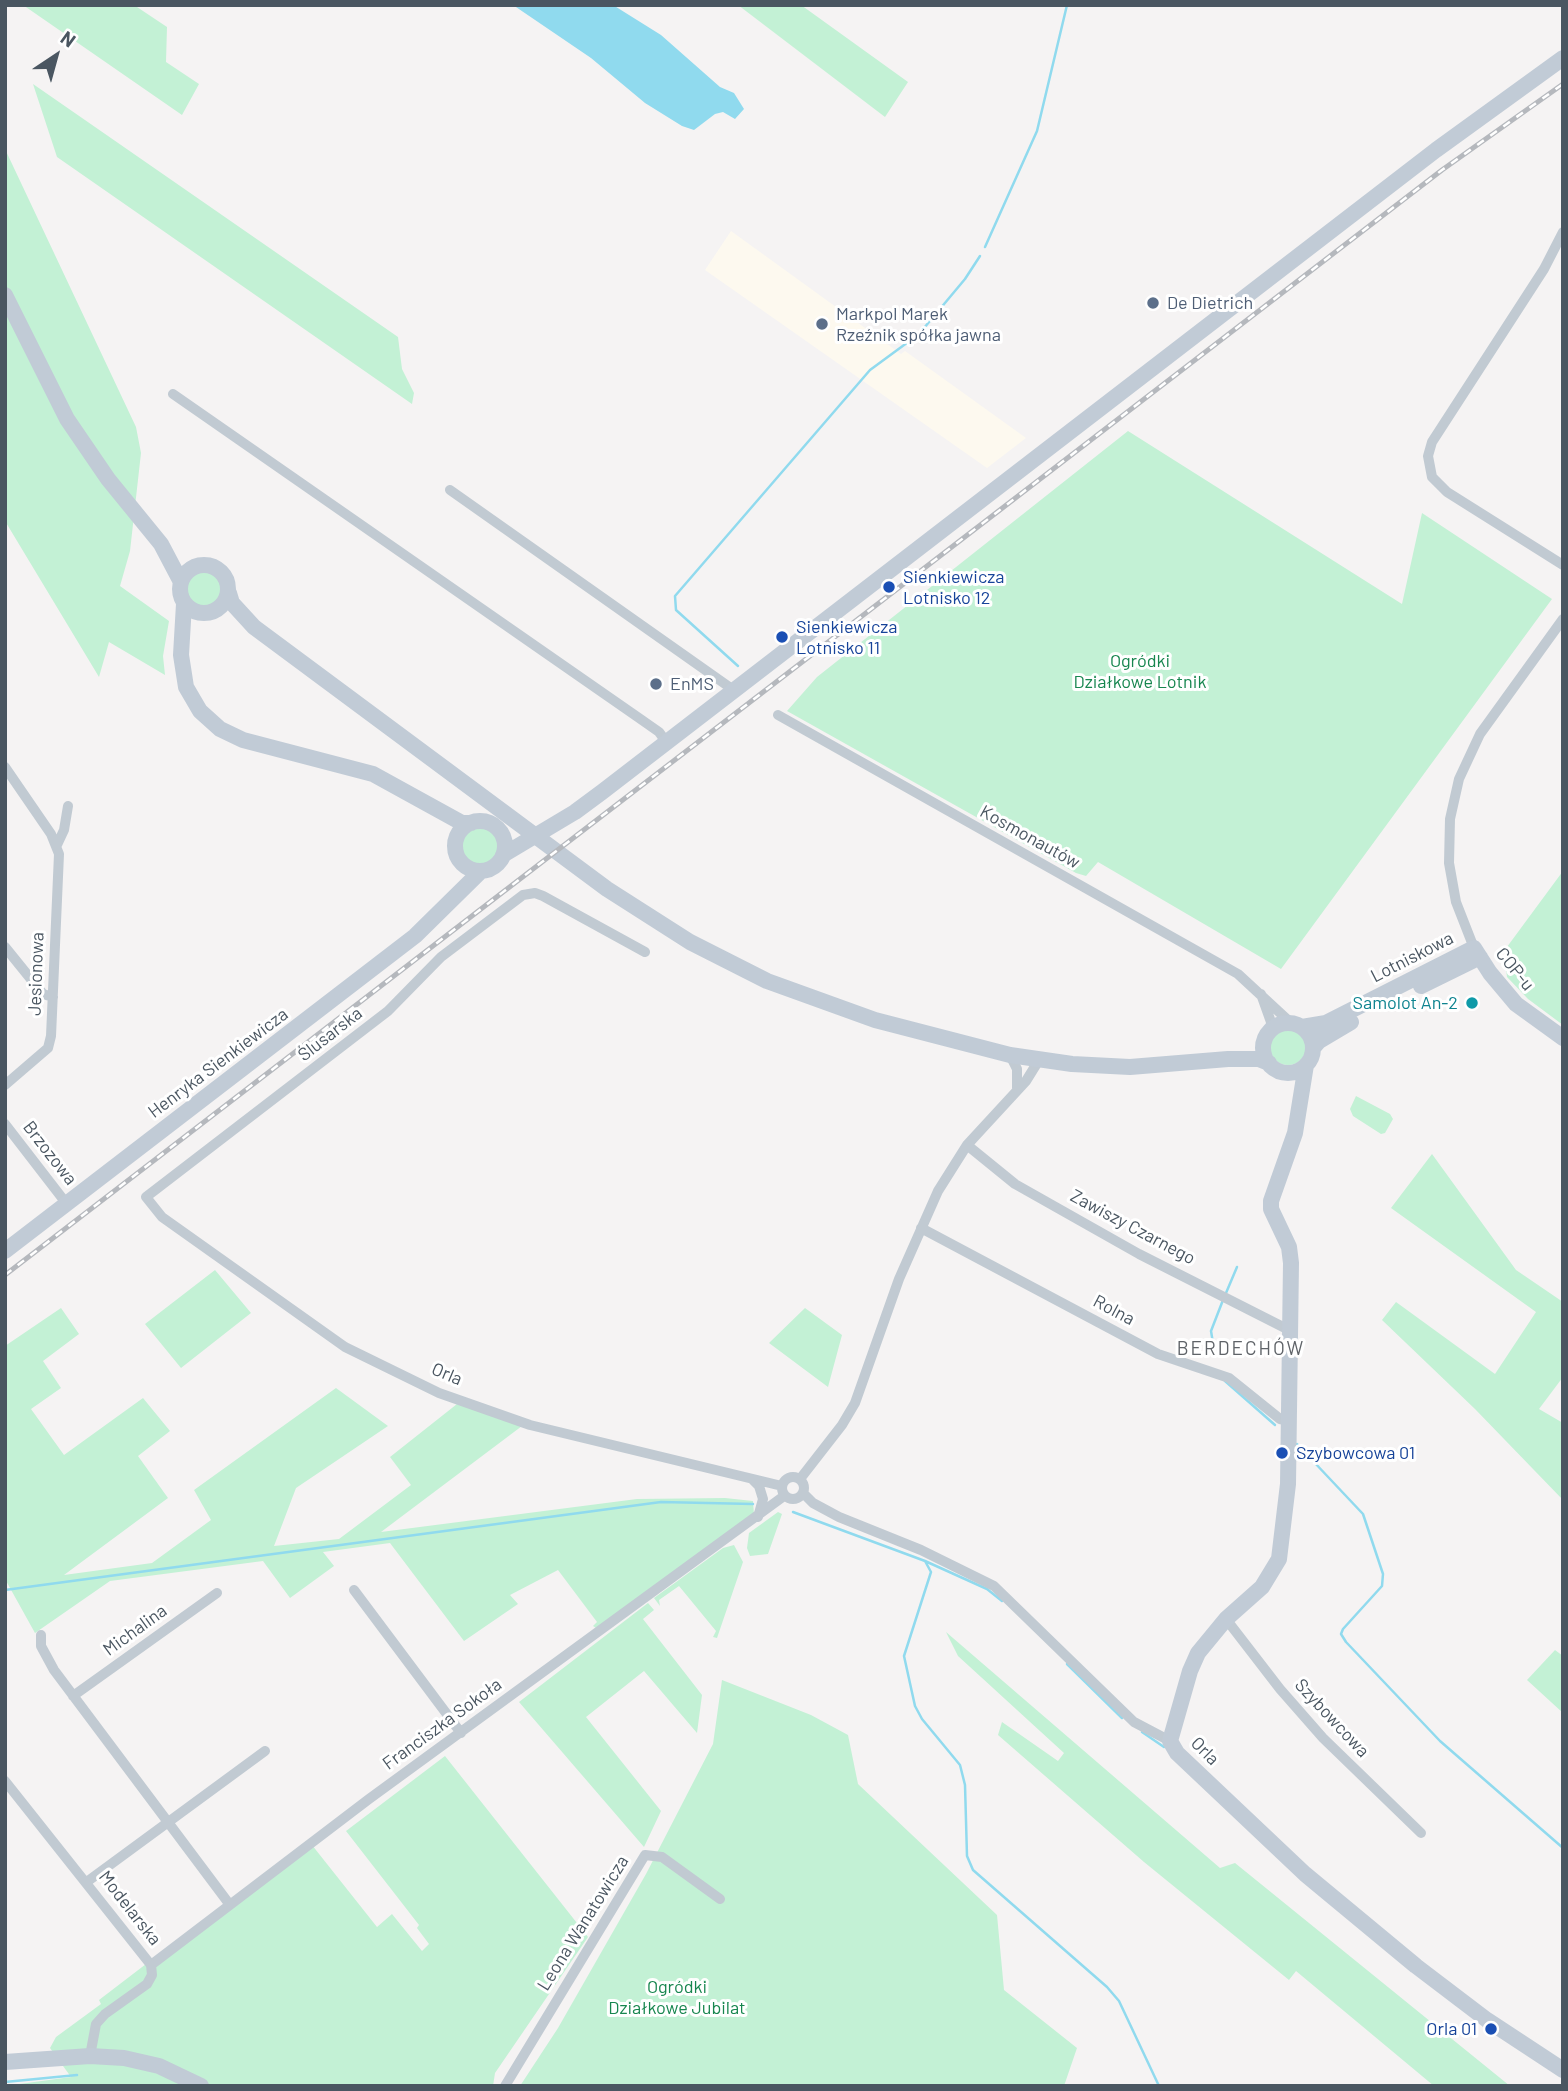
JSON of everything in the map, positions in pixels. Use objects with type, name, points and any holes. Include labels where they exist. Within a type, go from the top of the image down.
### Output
[{"type":"main road","points":[[424,802],[454,833],[456,852],[461,862],[470,869],[481,871],[492,868],[503,855],[575,813],[1436,150],[1563,58]]},
{"type":"main road","points":[[5,295],[68,419],[108,479],[161,544],[181,582]]},
{"type":"main road","points":[[161,544],[188,563],[210,566],[220,571],[227,581],[232,603],[254,627],[607,889],[681,937],[767,981],[875,1020],[1039,1060],[1130,1067],[1259,1059],[1290,1077],[1300,1104]]},
{"type":"main road","points":[[198,566],[187,572],[181,582],[180,593],[184,604],[182,671],[186,687],[200,711],[220,729],[243,740],[373,774],[462,822],[484,822],[508,835],[538,833]]},
{"type":"main road","points":[[182,642],[197,619],[224,604],[229,593]]},
{"type":"main road","points":[[184,604],[193,611],[210,613],[254,627]]},
{"type":"main road","points":[[456,841],[461,831],[471,823]]},
{"type":"main road","points":[[500,831],[505,843],[503,855]]},
{"type":"main road","name":"Henryka Sienkiewicza","points":[[449,902],[460,877],[461,862]]},
{"type":"main road","name":"Henryka Sienkiewicza","points":[[5,1251],[415,936],[481,871]]},
{"type":"main road","name":"Lotniskowa","points":[[1297,1025],[1326,1023],[1477,952]]},
{"type":"main road","name":"Lotniskowa","points":[[1313,1048],[1339,1028],[1477,952]]},
{"type":"main road","name":"COP-u","points":[[1477,952],[1516,1004],[1563,1038]]},
{"type":"main road","points":[[1170,1741],[1190,1671],[1198,1653],[1226,1619],[1262,1587],[1279,1559],[1288,1485],[1289,1247],[1271,1209],[1271,1201],[1295,1133],[1306,1065],[1313,1048],[1310,1036],[1297,1025],[1280,1024],[1257,1048],[1228,1059]]},
{"type":"main road","points":[[1267,1036],[1264,1053],[1269,1063]]},
{"type":"main road","points":[[1284,1072],[1296,1071],[1306,1065]]},
{"type":"main road","name":"Orla","points":[[1170,1741],[1177,1753],[1305,1874],[1416,1966],[1487,2020],[1563,2070]]},
{"type":"main road","points":[[5,2062],[90,2056],[124,2058],[159,2066],[201,2086]]},
{"type":"street","points":[[1563,232],[1544,269],[1432,442],[1429,456],[1432,477],[1447,492],[1563,565]]},
{"type":"street","points":[[173,394],[639,718],[667,743]]},
{"type":"street","points":[[450,490],[734,691]]},
{"type":"street","name":"Lotniskowa","points":[[1477,952],[1456,902],[1449,863],[1450,819],[1459,779],[1480,734],[1563,620]]},
{"type":"street","name":"Kosmonautów","points":[[778,715],[1238,974],[1297,1025]]},
{"type":"street","points":[[5,767],[57,845]]},
{"type":"street","name":"Jesionowa","points":[[5,1086],[48,1048],[53,997],[57,845],[64,830],[68,806]]},
{"type":"street","name":"Ślusarska","points":[[146,1197],[388,1011],[441,957],[530,893],[543,896],[645,952]]},
{"type":"street","points":[[5,947],[43,994],[53,997]]},
{"type":"street","points":[[1261,994],[1271,1021],[1267,1036]]},
{"type":"street","points":[[1010,1055],[1017,1069],[1017,1088]]},
{"type":"street","points":[[800,1479],[788,1478],[783,1491],[794,1499],[803,1493],[800,1479],[842,1425],[855,1403],[920,1228],[938,1191],[967,1145],[1039,1060]]},
{"type":"street","name":"Brzozowa","points":[[5,1124],[66,1203]]},
{"type":"street","name":"Zawiszy Czarnego","points":[[967,1145],[1015,1184],[1139,1254],[1289,1330]]},
{"type":"street","name":"Orla","points":[[146,1197],[162,1217],[345,1347],[439,1393],[530,1425],[749,1477],[783,1491]]},
{"type":"street","name":"Rolna","points":[[920,1228],[1158,1354],[1229,1378],[1280,1419],[1289,1421]]},
{"type":"street","points":[[749,1477],[762,1493],[758,1517]]},
{"type":"street","name":"Franciszka Sokoła","points":[[151,1965],[547,1667],[758,1517],[783,1491]]},
{"type":"street","name":"Orla","points":[[803,1493],[813,1503],[839,1517],[921,1550],[994,1586],[1134,1722],[1170,1741]]},
{"type":"street","points":[[354,1590],[461,1733]]},
{"type":"street","name":"Michalina","points":[[73,1696],[217,1593]]},
{"type":"street","name":"Szybowcowa","points":[[1226,1619],[1280,1689],[1324,1738],[1421,1833]]},
{"type":"street","points":[[41,1634],[41,1646],[73,1696],[230,1905]]},
{"type":"street","points":[[88,1881],[265,1751]]},
{"type":"street","name":"Modelarska","points":[[5,1781],[88,1881],[151,1965],[152,1975],[147,1984],[96,2024],[90,2056]]},
{"type":"street","name":"Leona Wanatowicza","points":[[505,2086],[645,1855],[662,1857],[720,1899]]},
{"type":"shaded area","name":"Markpol Marek Rzeźnik spółka jawna","points":[[731,231],[901,354],[905,351],[1026,438],[987,468],[705,270]]},
{"type":"green space","points":[[23,5],[134,5],[167,27],[166,62],[199,84],[182,115]]},
{"type":"green space","points":[[738,5],[801,5],[908,82],[885,117]]},
{"type":"green space","points":[[33,84],[398,337],[402,369],[414,393],[412,404],[57,157]]},
{"type":"green space","points":[[5,149],[136,427],[141,453],[130,551],[120,586],[169,621],[163,656],[165,675],[109,642],[99,677],[5,521]]},
{"type":"green space","name":"Ogródki Działkowe Lotnik","points":[[1128,431],[1402,604],[1422,513],[1552,599],[1281,969],[1098,862],[1086,876],[1076,873],[787,711],[817,677]]},
{"type":"green space","points":[[205,571],[217,577],[223,589],[217,601],[205,607],[193,601],[187,589],[193,577]]},
{"type":"green space","points":[[480,828],[493,833],[498,846],[493,859],[480,864],[467,859],[462,846],[467,833]]},
{"type":"green space","points":[[1563,871],[1563,1025],[1528,999],[1507,977],[1504,951]]},
{"type":"green space","points":[[1288,1029],[1301,1034],[1306,1047],[1301,1060],[1288,1065],[1275,1060],[1270,1047],[1275,1034]]},
{"type":"green space","points":[[1356,1096],[1390,1114],[1393,1119],[1385,1133],[1381,1134],[1353,1116],[1350,1109]]},
{"type":"green space","points":[[1432,1154],[1516,1270],[1563,1302],[1563,1377],[1539,1409],[1563,1423],[1563,1500],[1475,1409],[1382,1320],[1396,1302],[1495,1374],[1536,1312],[1391,1208]]},
{"type":"green space","points":[[215,1270],[251,1313],[181,1368],[145,1324]]},
{"type":"green space","points":[[61,1308],[79,1334],[43,1361],[61,1388],[31,1409],[64,1455],[143,1398],[170,1431],[138,1456],[168,1498],[64,1575],[152,1563],[211,1520],[194,1490],[336,1388],[388,1426],[296,1488],[274,1546],[339,1539],[411,1485],[390,1457],[457,1404],[522,1426],[381,1532],[637,1499],[725,1498],[753,1501],[754,1515],[596,1628],[593,1626],[597,1622],[558,1570],[510,1595],[518,1604],[464,1641],[390,1543],[323,1552],[334,1566],[290,1598],[263,1561],[110,1581],[35,1633],[5,1579],[5,1346]]},
{"type":"green space","points":[[805,1308],[842,1335],[828,1387],[769,1343]]},
{"type":"green space","points":[[778,1512],[782,1514],[768,1554],[750,1556],[747,1548],[749,1533]]},
{"type":"green space","points":[[734,1545],[743,1562],[717,1638],[713,1637],[716,1631],[679,1586],[659,1600],[660,1606],[654,1598],[723,1548]]},
{"type":"green space","points":[[648,1603],[654,1610],[643,1619],[702,1695],[697,1733],[644,1671],[586,1717],[661,1811],[644,1847],[519,1702]]},
{"type":"green space","points":[[946,1632],[1220,1868],[1235,1863],[1510,2086],[1434,2086],[1296,1971],[1289,1980],[1144,1862],[998,1735],[1002,1722],[1058,1761],[1064,1753],[958,1656]]},
{"type":"green space","points":[[1555,1650],[1563,1656],[1563,1713],[1527,1680]]},
{"type":"green space","name":"Ogródki Działkowe Jubilat","points":[[722,1680],[811,1715],[848,1735],[858,1784],[997,1915],[1004,1990],[1077,2048],[1064,2086],[520,2086],[558,2028],[646,1874],[713,1744]]},
{"type":"green space","points":[[445,1756],[588,1937],[495,2073],[493,2086],[5,2086],[71,2077],[50,2048],[56,2037],[101,2004],[99,2000],[308,1840],[377,1927],[392,1914],[422,1951],[429,1944],[417,1928],[419,1925],[346,1831]]},
{"type":"water","points":[[513,5],[613,5],[661,35],[720,87],[734,93],[744,109],[735,119],[723,112],[715,114],[694,130],[682,126],[645,103],[591,58]]},
{"type":"waterway","points":[[985,247],[1037,131],[1067,5]]},
{"type":"waterway","points":[[738,666],[676,610],[675,596],[870,370],[919,334],[965,279],[980,256]]},
{"type":"waterway","points":[[1226,1293],[1237,1267]]},
{"type":"waterway","points":[[1213,1343],[1211,1331],[1223,1300]]},
{"type":"waterway","points":[[1225,1381],[1275,1425]]},
{"type":"waterway","points":[[1297,1444],[1363,1514],[1383,1574],[1382,1586],[1343,1629],[1341,1634],[1346,1642],[1440,1741],[1563,1848]]},
{"type":"waterway","points":[[5,1590],[661,1502],[753,1504]]},
{"type":"waterway","points":[[793,1512],[925,1561],[987,1589],[1002,1601]]},
{"type":"waterway","points":[[925,1561],[931,1572],[904,1656],[915,1706],[922,1719],[960,1765],[965,1785],[967,1856],[973,1870],[1107,1987],[1119,2001],[1159,2086]]},
{"type":"waterway","points":[[1067,1664],[1122,1718]]},
{"type":"waterway","points":[[1142,1732],[1164,1747]]},
{"type":"waterway","points":[[5,2082],[77,2075]]},
{"type":"railway","points":[[5,1275],[1442,170],[1563,84]]},
{"type":"place","name":"De Dietrich","points":[[1153,303]]},
{"type":"place","name":"Markpol Marek Rzeźnik spółka jawna","points":[[822,324]]},
{"type":"place","name":"Sienkiewicza Lotnisko 12","points":[[889,587]]},
{"type":"place","name":"Sienkiewicza Lotnisko 11","points":[[782,637]]},
{"type":"place","name":"EnMS","points":[[656,684]]},
{"type":"place","name":"Samolot An-2","points":[[1472,1003]]},
{"type":"place","name":"Szybowcowa 01","points":[[1282,1453]]},
{"type":"place","name":"Orla 01","points":[[1491,2029]]},
{"type":"district","name":"BERDECHÓW","points":[[1241,1349]]}]
